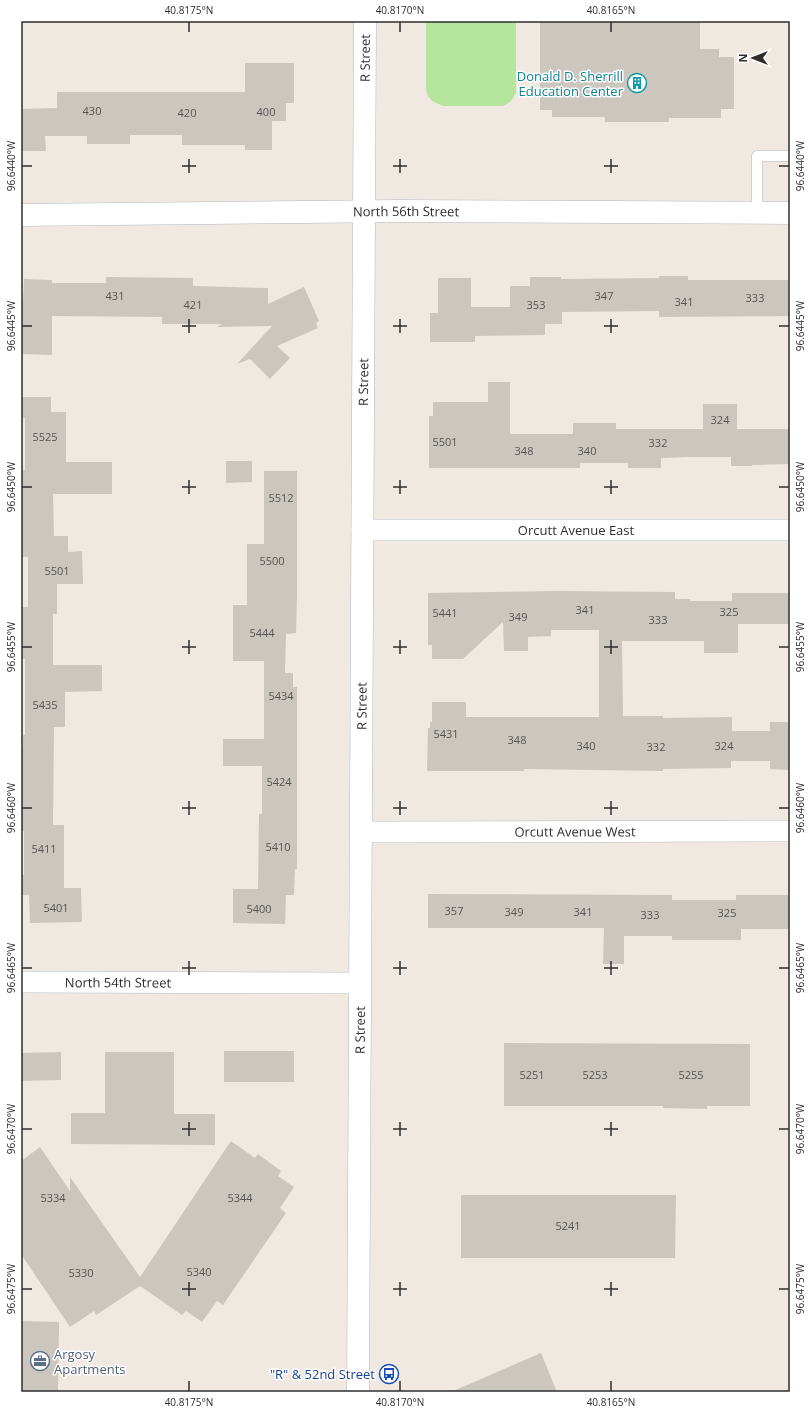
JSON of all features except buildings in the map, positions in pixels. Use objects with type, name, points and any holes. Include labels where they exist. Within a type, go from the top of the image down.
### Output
[{"type":"main road","name":"R Street","points":[[358,1392],[365,21]]},
{"type":"main road","name":"North 56th Street","points":[[21,215],[363,212],[790,213]]},
{"type":"street","name":"Orcutt Avenue East","points":[[362,530],[790,530]]},
{"type":"street","name":"Orcutt Avenue West","points":[[361,832],[790,831]]},
{"type":"street","name":"North 54th Street","points":[[21,982],[360,983]]},
{"type":"lane","points":[[757,213],[757,156],[790,156]]},
{"type":"green space","points":[[426,21],[516,21],[516,93],[511,101],[503,106],[443,106],[432,101],[426,90]]},
{"type":"place","name":"Donald D. Sherrill Education Center","points":[[637,83]]},
{"type":"place","name":"Argosy Apartments","points":[[40,1361]]},
{"type":"place","name":"\"R\" & 52nd Street","points":[[389,1374]]}]
